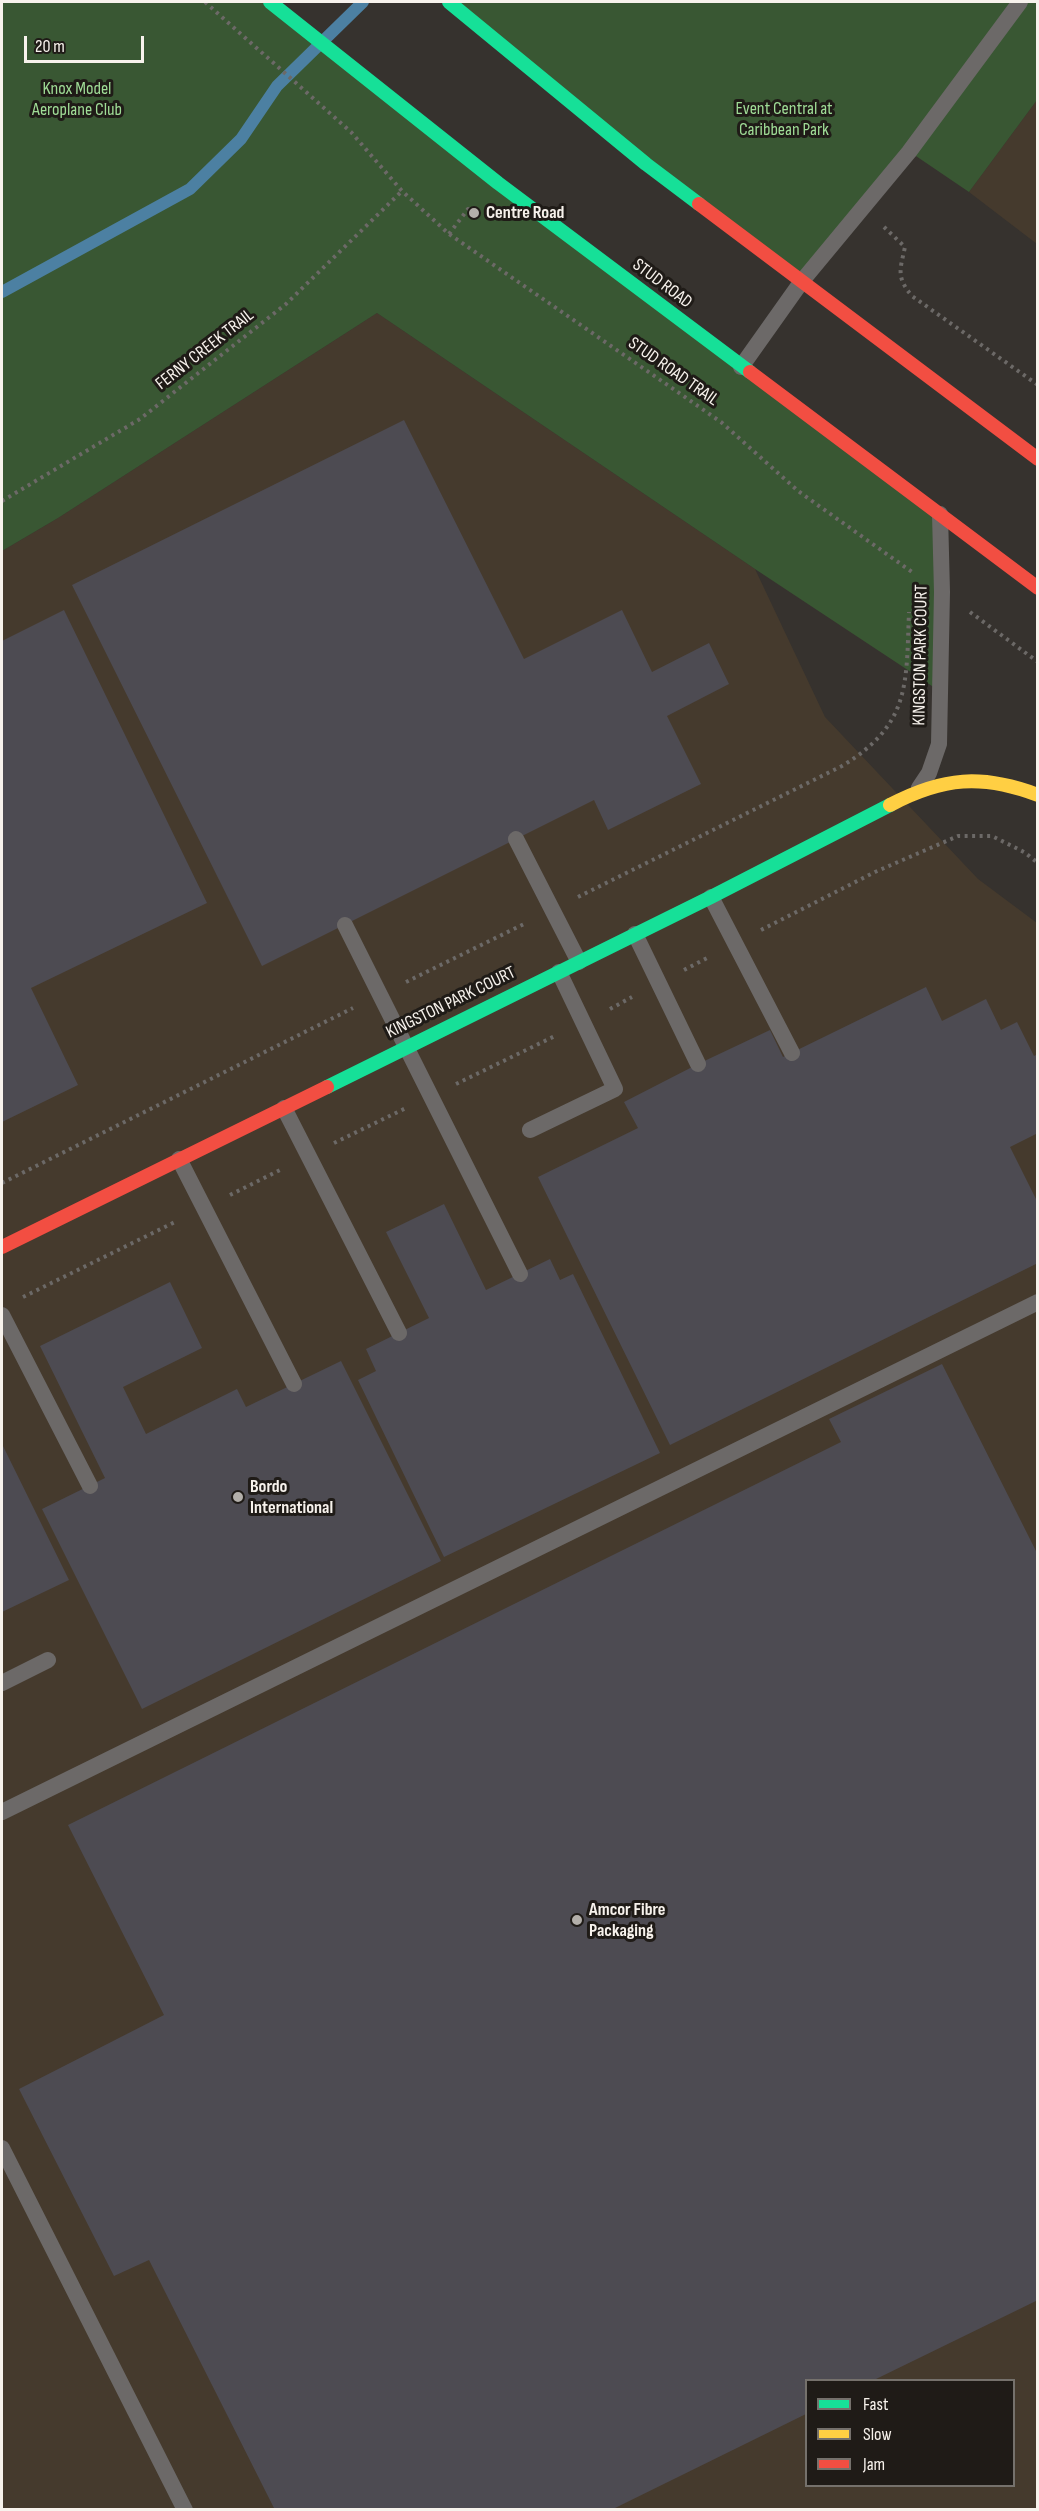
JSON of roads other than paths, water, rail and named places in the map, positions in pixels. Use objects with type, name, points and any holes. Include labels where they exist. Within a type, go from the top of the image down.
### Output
[{"type":"main road","name":"STUD ROAD","points":[[270,2],[498,183],[1038,588]]},
{"type":"main road","points":[[449,2],[646,164],[1038,459]]},
{"type":"main road","name":"KINGSTON PARK COURT","points":[[2,1247],[711,897],[916,791],[948,782],[977,778],[1008,783],[1038,795]]},
{"type":"lane","points":[[741,367],[802,281],[909,152],[1020,2]]},
{"type":"lane","name":"KINGSTON PARK COURT","points":[[916,791],[929,773],[939,744],[942,592],[940,514]]},
{"type":"lane","points":[[516,839],[579,962]]},
{"type":"lane","points":[[711,897],[792,1053]]},
{"type":"lane","points":[[345,925],[520,1274]]},
{"type":"lane","points":[[635,934],[698,1064]]},
{"type":"lane","points":[[530,1130],[615,1089],[559,972]]},
{"type":"lane","points":[[284,1108],[399,1333]]},
{"type":"lane","points":[[180,1159],[294,1384]]},
{"type":"lane","points":[[2,1812],[1038,1302]]},
{"type":"lane","points":[[7,1309],[90,1486]]},
{"type":"lane","points":[[2,1683],[48,1660]]},
{"type":"lane","points":[[2,2148],[185,2510]]},
{"type":"waterway","points":[[2,292],[190,189],[241,139],[277,86],[363,2]]},
{"type":"place","name":"Centre Road","points":[[474,213]]},
{"type":"place","name":"Bordo International","points":[[238,1497]]},
{"type":"place","name":"Amcor Fibre Packaging","points":[[577,1920]]},
{"type":"park label","name":"Knox Model Aeroplane Club","points":[[77,100]]},
{"type":"park label","name":"Event Central at Caribbean Park","points":[[784,119]]}]
